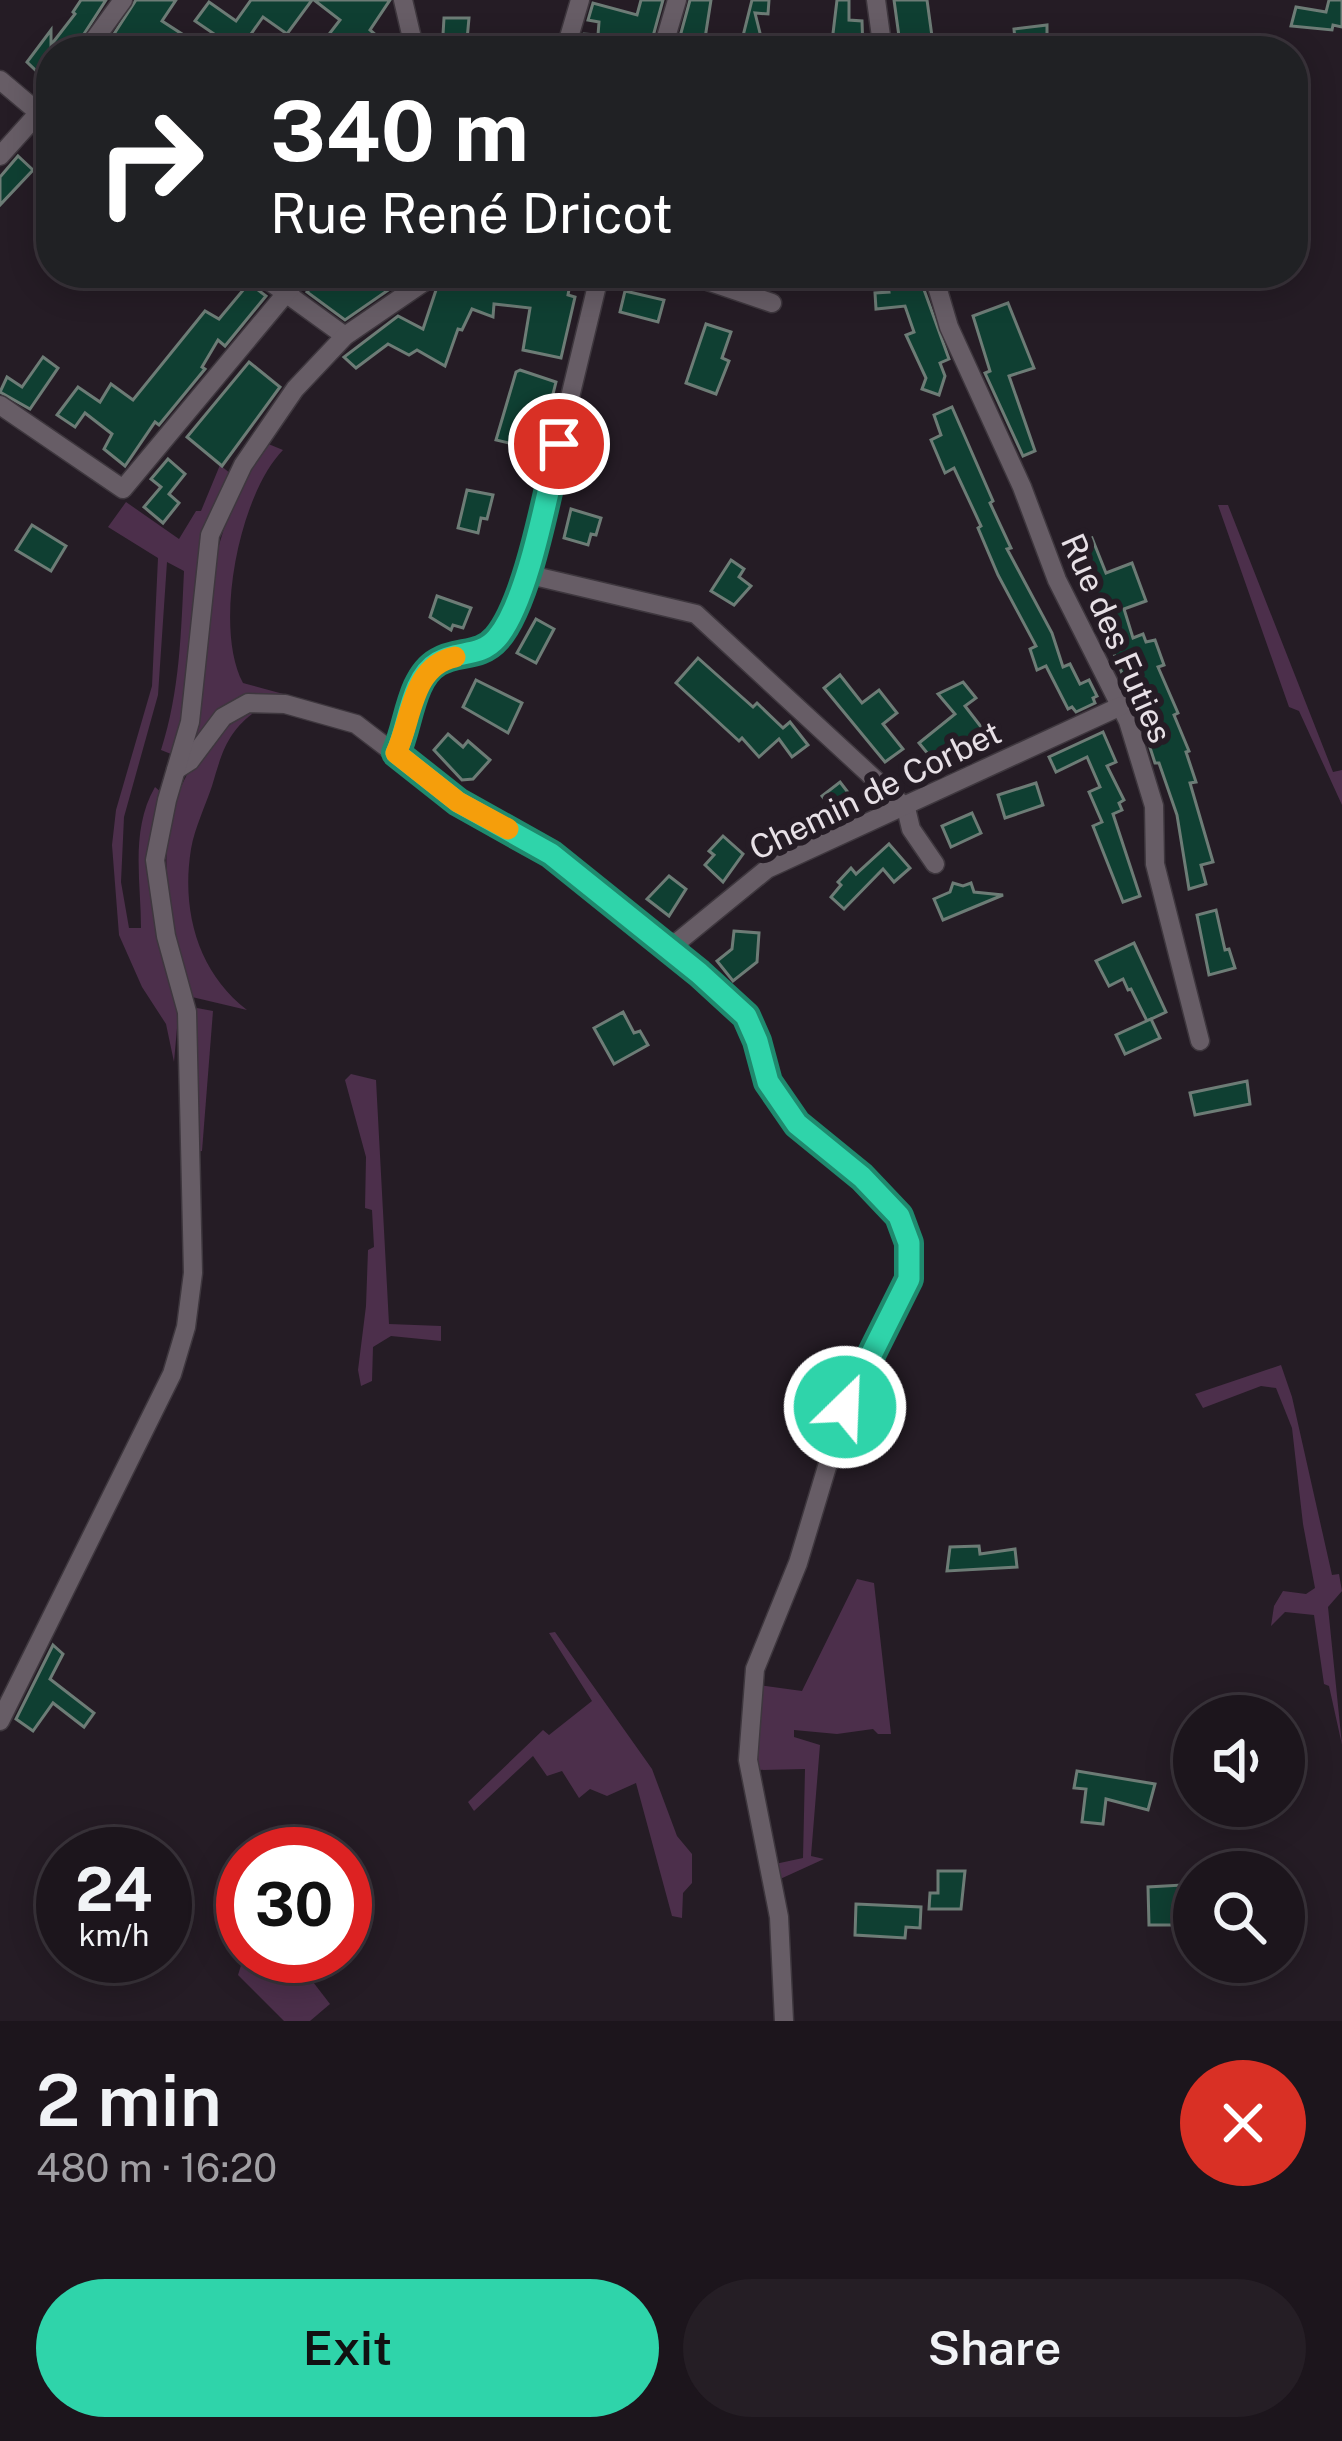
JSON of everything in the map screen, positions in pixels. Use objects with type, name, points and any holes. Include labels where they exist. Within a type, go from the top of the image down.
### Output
[{"type":"street","points":[[97,36],[123,0]]},
{"type":"street","points":[[403,0],[411,36]]},
{"type":"street","points":[[570,36],[580,0]]},
{"type":"street","points":[[666,36],[677,0]]},
{"type":"street","points":[[876,0],[881,36]]},
{"type":"street","points":[[0,80],[36,105]]},
{"type":"street","points":[[0,156],[36,122]]},
{"type":"street","points":[[279,288],[345,336]]},
{"type":"street","points":[[0,405],[123,489],[290,288]]},
{"type":"street","points":[[0,1721],[172,1374],[186,1327],[193,1273],[188,1012],[166,936],[155,860],[195,692],[210,535],[229,491],[295,389],[345,336],[415,288]]},
{"type":"street","points":[[396,753],[427,671],[445,659],[482,650],[497,638],[526,574],[596,288]]},
{"type":"street","points":[[728,288],[772,303]]},
{"type":"street","name":"Rue des Futies","points":[[937,288],[949,327],[1022,487],[1057,580],[1121,706],[1154,806],[1155,864],[1200,1041]]},
{"type":"street","points":[[526,574],[696,614],[906,808],[911,829],[935,864]]},
{"type":"street","points":[[176,770],[190,761],[223,717],[248,704],[261,702],[345,719],[458,802],[551,854],[746,1016],[773,1092],[797,1124],[891,1205],[906,1231],[911,1256],[904,1292],[869,1352],[845,1407],[798,1562],[754,1669],[748,1760],[778,1917],[784,2021]]},
{"type":"street","name":"Chemin de Corbet","points":[[669,949],[767,869],[1121,706]]},
{"type":"shaded area","points":[[266,443],[283,450],[267,471],[243,529],[235,562],[230,629],[243,683],[287,695],[257,696],[195,750],[189,742],[200,719],[216,555],[232,502]]},
{"type":"shaded area","points":[[220,465],[231,474],[181,728],[171,754],[161,750],[176,684],[184,571],[167,562],[158,695],[124,817],[121,882],[129,928],[141,928],[142,821],[155,787],[162,793],[147,861],[179,1006],[174,1062],[166,1024],[142,987],[119,935],[112,845],[116,810],[152,686],[158,558],[108,527],[126,502],[179,539],[196,511],[201,511]]},
{"type":"shaded area","points":[[1218,505],[1228,505],[1333,772],[1342,770],[1342,805],[1299,711],[1289,707]]},
{"type":"shaded area","points":[[250,711],[222,755],[195,833],[189,872],[191,917],[205,959],[247,1010],[192,997],[171,918],[167,878],[175,802],[191,768],[215,737]]},
{"type":"shaded area","points":[[197,1008],[213,1011],[202,1151],[194,1152]]},
{"type":"shaded area","points":[[351,1074],[376,1080],[389,1324],[441,1326],[441,1341],[391,1336],[373,1347],[372,1381],[361,1386],[358,1370],[368,1250],[374,1247],[372,1210],[365,1208],[366,1157],[345,1080]]},
{"type":"shaded area","points":[[1281,1365],[1332,1575],[1339,1574],[1342,1591],[1328,1607],[1342,1745],[1329,1686],[1324,1684],[1314,1615],[1285,1612],[1271,1626],[1274,1606],[1283,1591],[1306,1594],[1315,1588],[1292,1428],[1276,1388],[1261,1386],[1203,1408],[1195,1394]]},
{"type":"shaded area","points":[[857,1579],[874,1583],[891,1734],[873,1729],[837,1734],[794,1730],[794,1737],[820,1745],[811,1856],[824,1859],[778,1880],[775,1864],[803,1858],[805,1769],[757,1770],[759,1685],[802,1691]]},
{"type":"shaded area","points":[[555,1632],[652,1769],[677,1836],[692,1854],[692,1883],[683,1893],[682,1918],[672,1916],[636,1783],[607,1796],[590,1789],[579,1798],[562,1771],[547,1776],[533,1756],[474,1811],[468,1802],[543,1730],[549,1735],[592,1701],[549,1633]]},
{"type":"shaded area","points":[[246,1983],[314,1983],[330,2004],[310,2021],[284,2021]]},
{"type":"building","points":[[81,0],[106,0],[83,36],[58,36]]},
{"type":"building","points":[[136,0],[176,0],[162,21],[181,36],[113,36]]},
{"type":"building","points":[[251,0],[312,0],[287,34],[263,17],[250,36],[217,36],[195,21],[209,2],[236,21]]},
{"type":"building","points":[[314,0],[390,0],[370,30],[377,36],[328,36],[340,20]]},
{"type":"building","points":[[641,0],[663,0],[653,36],[583,36],[598,35],[599,22],[588,20],[593,3],[637,15]]},
{"type":"building","points":[[690,0],[711,0],[705,36],[680,36]]},
{"type":"building","points":[[752,0],[769,0],[768,14],[755,13],[761,36],[743,36]]},
{"type":"building","points":[[837,0],[849,0],[849,20],[862,21],[862,36],[833,36]]},
{"type":"building","points":[[894,0],[927,0],[932,36],[899,36]]},
{"type":"building","points":[[1329,0],[1342,0],[1342,27],[1291,26],[1296,7],[1326,12]]},
{"type":"building","points":[[444,18],[469,18],[467,36],[443,36]]},
{"type":"building","points":[[1047,25],[1047,36],[1015,36],[1014,29]]},
{"type":"building","points":[[36,50],[36,71],[27,62]]},
{"type":"building","points":[[18,156],[33,170],[0,205],[0,177]]},
{"type":"building","points":[[245,288],[256,288],[266,296],[225,346],[218,340],[205,369],[159,425],[155,422],[125,466],[104,449],[112,434],[85,413],[75,427],[57,415],[78,387],[100,402],[111,384],[133,400],[205,311],[219,319]]},
{"type":"building","points":[[310,288],[391,288],[345,320],[307,292]]},
{"type":"building","points":[[569,288],[568,295],[575,297],[561,358],[523,350],[530,308],[494,304],[493,317],[472,309],[462,330],[458,329],[445,366],[417,350],[409,355],[388,344],[356,368],[344,357],[398,316],[423,329],[436,290]]},
{"type":"building","points":[[888,288],[923,288],[949,359],[940,363],[945,376],[939,395],[922,389],[926,378],[906,335],[914,332],[905,306],[876,309],[875,293],[889,292]]},
{"type":"building","points":[[625,291],[664,300],[658,322],[620,312]]},
{"type":"building","points":[[1008,303],[1034,368],[1009,376],[1035,451],[1023,456],[985,373],[990,371],[973,316]]},
{"type":"building","points":[[706,324],[731,332],[722,358],[729,361],[716,394],[686,383]]},
{"type":"building","points":[[43,357],[58,368],[30,409],[0,392],[7,377],[22,387]]},
{"type":"building","points":[[249,362],[280,387],[222,466],[187,437]]},
{"type":"building","points":[[520,370],[556,382],[539,450],[496,440]]},
{"type":"building","points":[[952,407],[993,501],[1011,548],[1007,549],[1052,633],[1063,667],[1070,664],[1080,684],[1089,680],[1097,696],[1095,703],[1076,712],[1068,709],[1046,666],[1037,670],[1030,649],[1036,646],[998,575],[981,526],[954,468],[945,473],[931,440],[941,435],[934,415]]},
{"type":"building","points":[[168,459],[185,474],[169,494],[179,503],[163,523],[144,507],[161,487],[151,479]]},
{"type":"building","points":[[467,490],[493,495],[478,533],[458,528]]},
{"type":"building","points":[[571,509],[601,518],[588,545],[564,538]]},
{"type":"building","points":[[32,525],[66,546],[51,571],[16,550]]},
{"type":"building","points":[[1092,538],[1106,573],[1132,563],[1146,601],[1124,609],[1133,638],[1143,634],[1146,642],[1155,640],[1164,665],[1158,667],[1189,751],[1196,782],[1190,783],[1213,862],[1201,865],[1206,884],[1189,889],[1177,815],[1144,729],[1150,726],[1138,703],[1142,702],[1130,676],[1124,678],[1069,546]]},
{"type":"building","points":[[731,560],[744,569],[739,577],[751,586],[734,605],[711,591]]},
{"type":"building","points":[[437,596],[471,608],[463,628],[453,625],[451,630],[430,617]]},
{"type":"building","points":[[536,619],[554,629],[536,663],[517,653]]},
{"type":"building","points":[[698,658],[783,728],[790,722],[808,745],[792,757],[779,739],[759,757],[676,683]]},
{"type":"building","points":[[840,675],[862,703],[879,690],[897,713],[883,724],[903,749],[885,762],[824,688]]},
{"type":"building","points":[[476,680],[522,703],[508,733],[463,707]]},
{"type":"building","points":[[963,682],[976,698],[965,706],[985,732],[937,765],[919,743],[955,714],[938,694]]},
{"type":"building","points":[[1103,732],[1116,762],[1107,766],[1124,800],[1119,803],[1122,810],[1113,814],[1140,896],[1123,902],[1093,826],[1102,822],[1089,792],[1100,787],[1087,757],[1056,772],[1049,757]]},
{"type":"building","points":[[448,734],[463,747],[468,741],[490,760],[473,779],[462,780],[434,750]]},
{"type":"building","points":[[840,782],[860,808],[841,820],[822,796]]},
{"type":"building","points":[[1036,783],[1043,805],[1005,818],[998,795]]},
{"type":"building","points":[[972,813],[981,833],[951,847],[942,826]]},
{"type":"building","points":[[723,836],[743,854],[723,882],[705,865],[714,855],[709,851]]},
{"type":"building","points":[[889,844],[910,868],[894,882],[883,869],[844,909],[831,897],[841,885],[838,882],[851,868],[856,874]]},
{"type":"building","points":[[669,876],[686,889],[669,916],[647,899]]},
{"type":"building","points":[[953,883],[971,883],[974,892],[1003,895],[943,920],[934,899],[950,892]]},
{"type":"building","points":[[1216,910],[1225,950],[1229,949],[1235,968],[1209,975],[1197,915]]},
{"type":"building","points":[[734,931],[759,933],[757,962],[733,981],[717,961],[732,949]]},
{"type":"building","points":[[1134,943],[1166,1012],[1147,1021],[1123,979],[1109,986],[1096,961]]},
{"type":"building","points":[[623,1012],[634,1033],[640,1031],[648,1045],[614,1064],[594,1028]]},
{"type":"building","points":[[1151,1019],[1160,1038],[1125,1054],[1116,1035]]},
{"type":"building","points":[[1247,1081],[1250,1104],[1195,1115],[1190,1093]]},
{"type":"building","points":[[979,1546],[980,1554],[1015,1549],[1017,1567],[947,1571],[950,1547]]},
{"type":"building","points":[[53,1645],[63,1654],[50,1679],[94,1713],[84,1727],[53,1703],[33,1731],[16,1719]]},
{"type":"building","points":[[1077,1771],[1155,1784],[1148,1810],[1106,1799],[1103,1824],[1082,1822],[1086,1789],[1074,1788]]},
{"type":"building","points":[[938,1871],[965,1871],[961,1909],[929,1909],[930,1893],[938,1893]]},
{"type":"building","points":[[1173,1886],[1173,1925],[1149,1925],[1148,1887]]},
{"type":"building","points":[[856,1904],[921,1907],[920,1928],[906,1927],[905,1938],[855,1935]]},
{"type":"slow traffic","points":[[455,657],[427,671],[396,753],[458,802],[508,829]]},
{"type":"route","points":[[559,444],[530,567],[503,630],[482,650],[445,659],[427,671],[396,753],[458,802],[551,854],[746,1016],[768,1082],[797,1124],[862,1177],[899,1216],[909,1243],[909,1279],[845,1407]]}]
